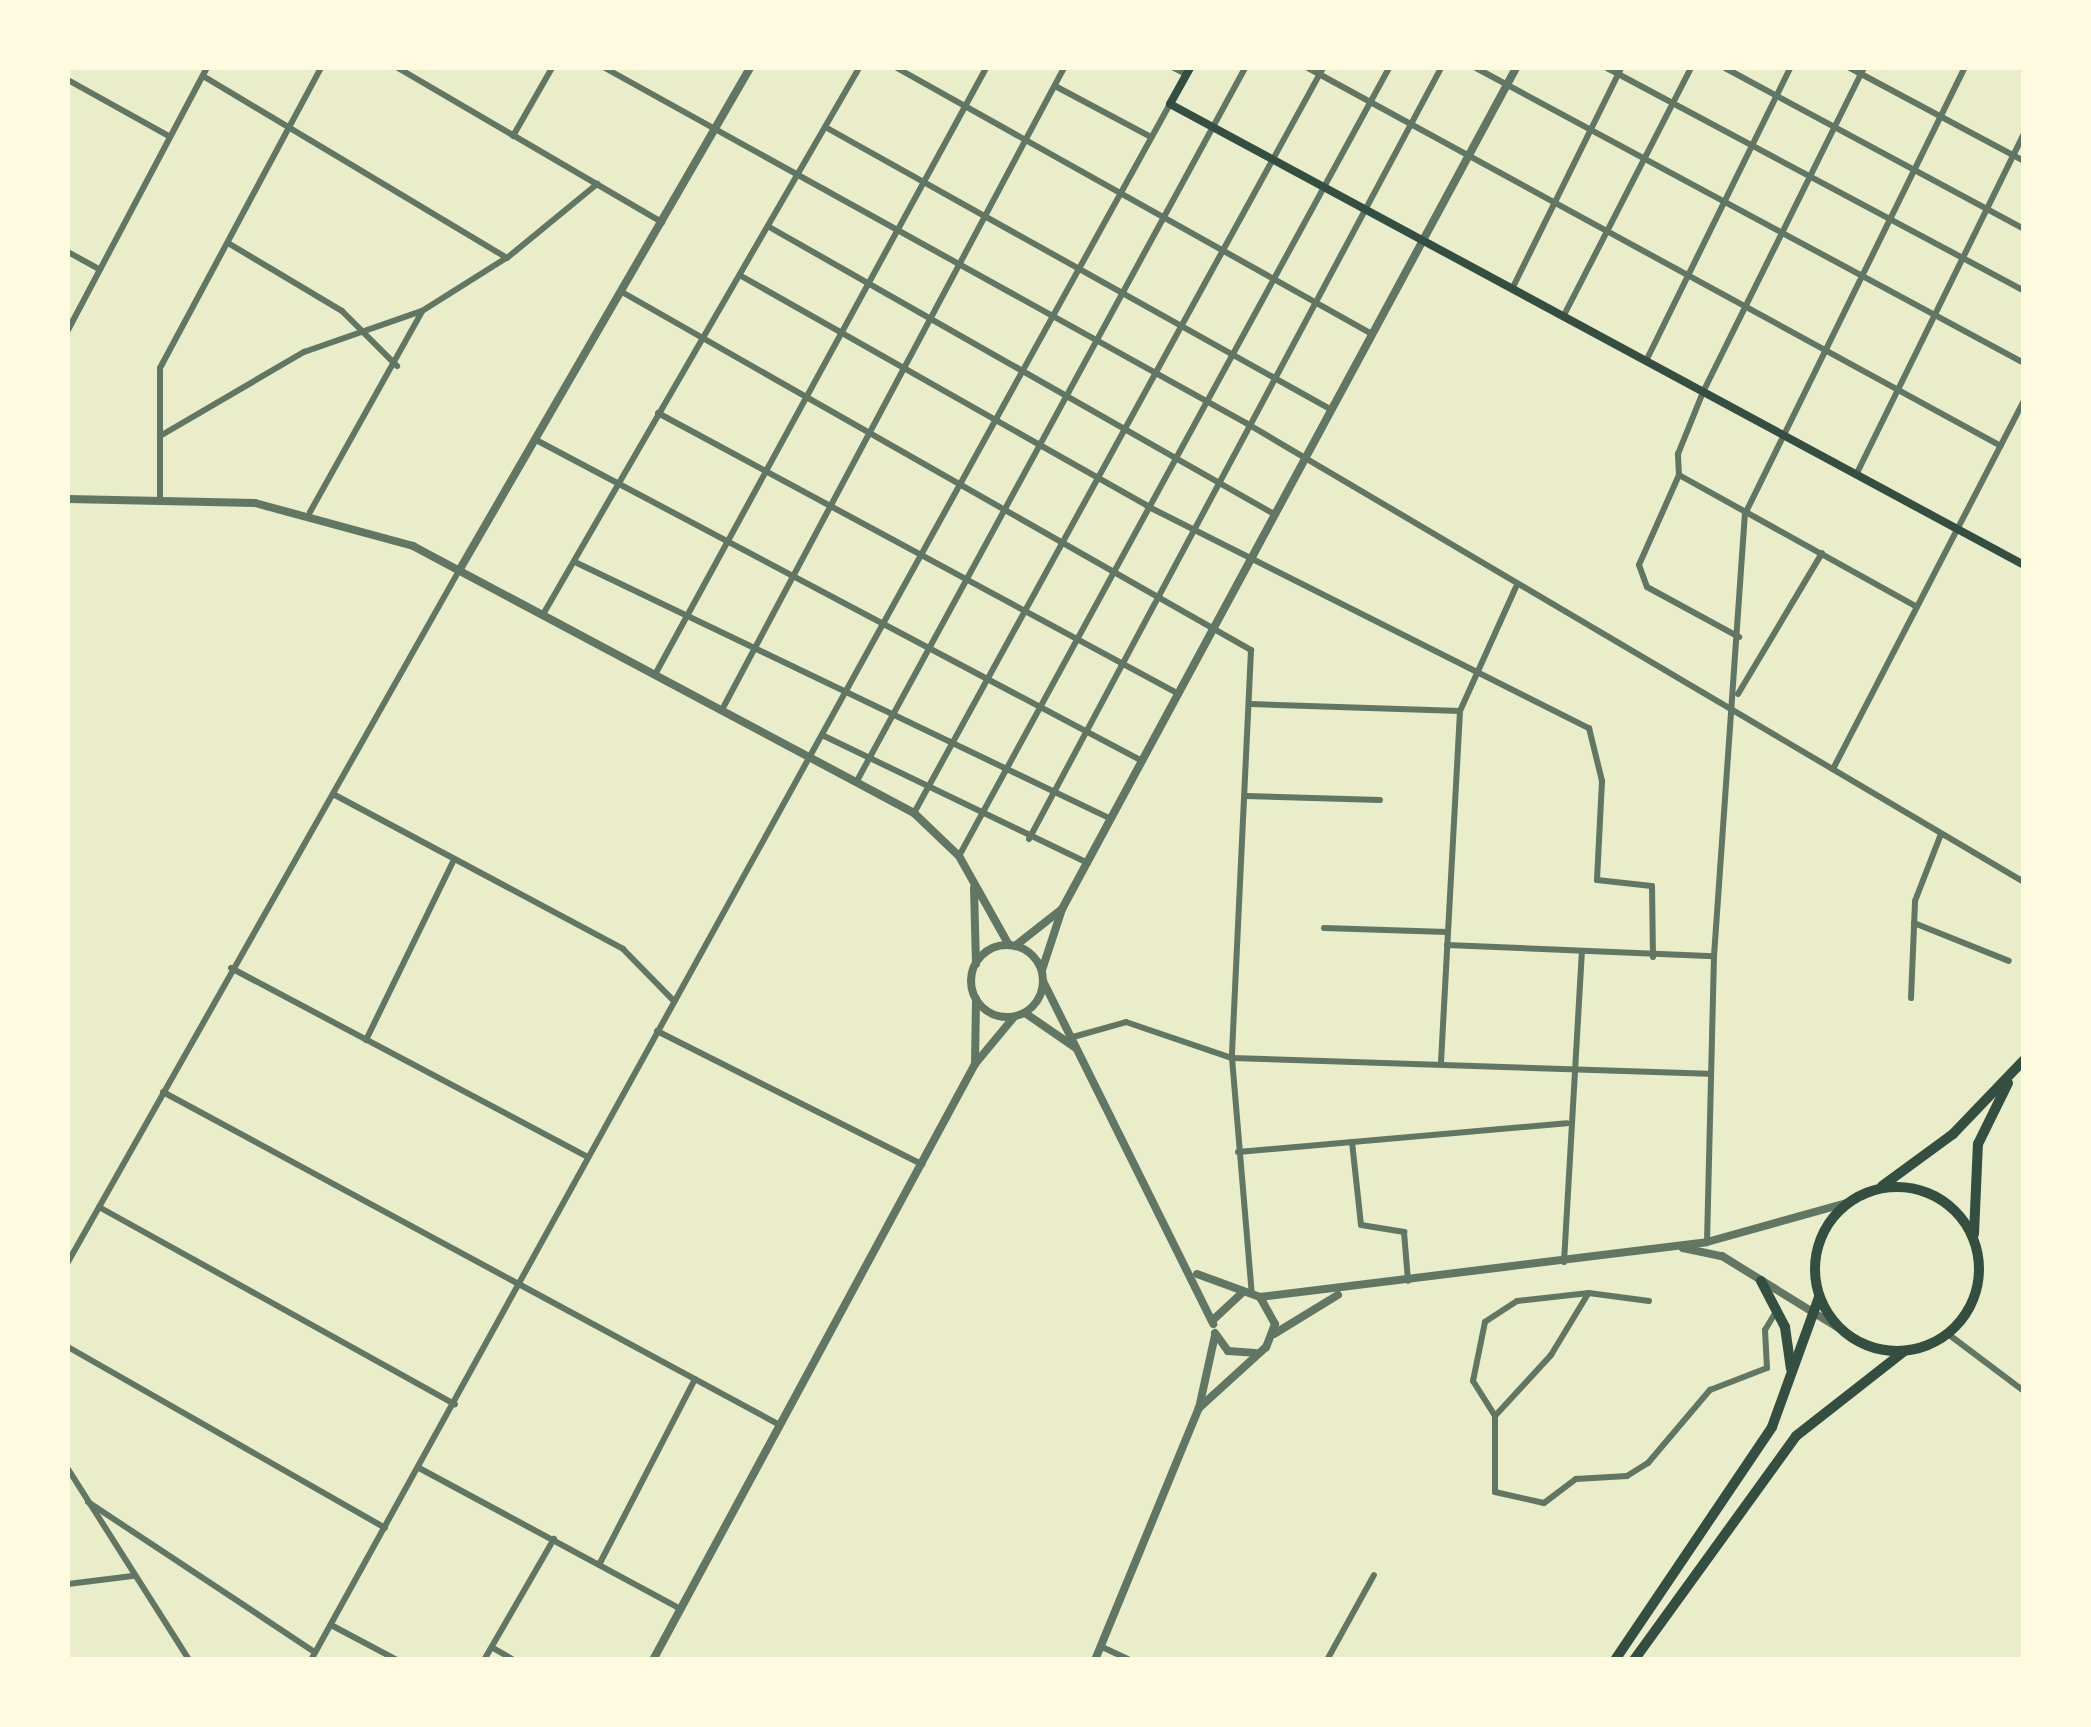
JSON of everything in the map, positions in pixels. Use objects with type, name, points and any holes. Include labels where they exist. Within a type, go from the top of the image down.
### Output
[{"type":"highway","points":[[1615,1660],[1757,1452],[1791,1385],[1818,1297],[1817,1246],[1847,1203],[1877,1189],[1941,1144],[2024,1060]]},
{"type":"highway","points":[[1634,1660],[1796,1436],[1904,1351],[1948,1334],[1978,1287],[1974,1240],[1978,1144],[2015,1070]]},
{"type":"highway","points":[[1877,1189],[1928,1193],[1956,1211],[1974,1240]]},
{"type":"highway","points":[[1761,1282],[1778,1311],[1791,1385]]},
{"type":"highway","points":[[1818,1297],[1837,1327],[1868,1346],[1904,1351]]},
{"type":"main road","points":[[1188,71],[1170,104],[2024,565]]},
{"type":"street","points":[[68,330],[167,134],[207,68]]},
{"type":"street","points":[[160,498],[160,368],[321,68]]},
{"type":"street","points":[[398,68],[662,222]]},
{"type":"street","points":[[513,136],[552,68]]},
{"type":"street","points":[[605,68],[1246,424],[1516,586],[1735,708],[2024,882]]},
{"type":"street","points":[[68,1262],[231,968],[750,68]]},
{"type":"street","points":[[544,611],[577,563],[658,413],[771,228],[859,68]]},
{"type":"street","points":[[897,68],[1372,334]]},
{"type":"street","points":[[658,671],[986,68]]},
{"type":"street","points":[[724,706],[1062,68]]},
{"type":"street","points":[[1174,68],[1188,71]]},
{"type":"street","points":[[858,778],[1245,68]]},
{"type":"street","points":[[1308,68],[1321,70],[1469,156],[2002,446]]},
{"type":"street","points":[[959,856],[1001,766],[1076,639],[1389,68]]},
{"type":"street","points":[[1030,838],[1153,595],[1441,68]]},
{"type":"street","points":[[1476,68],[2024,363]]},
{"type":"street","points":[[1095,1660],[1199,1408],[1215,1335],[1196,1274],[1043,982],[1042,970],[1062,909],[1516,68]]},
{"type":"street","points":[[1607,68],[1620,70],[1672,103],[2024,291]]},
{"type":"street","points":[[1563,316],[1690,68]]},
{"type":"street","points":[[1725,68],[2024,229]]},
{"type":"street","points":[[1646,362],[1790,68]]},
{"type":"street","points":[[1850,68],[1862,70],[2024,161]]},
{"type":"street","points":[[1708,1242],[1708,1074],[1736,698],[1745,514],[1964,68]]},
{"type":"street","points":[[914,813],[1321,70]]},
{"type":"street","points":[[1512,289],[1620,70]]},
{"type":"street","points":[[1739,637],[1647,587],[1639,565],[1679,476],[1678,454],[1703,392],[1862,70]]},
{"type":"street","points":[[202,76],[507,258]]},
{"type":"street","points":[[68,80],[167,134]]},
{"type":"street","points":[[1055,86],[1152,137]]},
{"type":"street","points":[[88,1502],[312,1656],[420,1468],[517,1284],[1170,104]]},
{"type":"street","points":[[827,128],[1076,270],[1274,374],[1330,409]]},
{"type":"street","points":[[1856,475],[2024,133]]},
{"type":"street","points":[[159,437],[313,348],[422,311],[507,258],[597,184]]},
{"type":"street","points":[[771,228],[1274,514]]},
{"type":"street","points":[[228,243],[366,331],[397,366]]},
{"type":"street","points":[[68,252],[98,269]]},
{"type":"street","points":[[742,277],[1147,506],[1471,671],[1509,682],[1589,728],[1602,781],[1597,880],[1652,886],[1652,958]]},
{"type":"street","points":[[622,292],[1251,650],[1232,1058],[1252,1295]]},
{"type":"street","points":[[310,512],[397,366],[422,311]]},
{"type":"street","points":[[1832,769],[2024,400]]},
{"type":"street","points":[[658,413],[1178,694]]},
{"type":"street","points":[[538,441],[1142,761]]},
{"type":"street","points":[[1679,476],[1917,607]]},
{"type":"street","points":[[68,499],[160,498],[310,512],[460,569],[813,752],[914,813],[959,856],[1012,946],[1042,970]]},
{"type":"street","points":[[1736,698],[1822,553]]},
{"type":"street","points":[[577,563],[1112,820]]},
{"type":"street","points":[[1442,1062],[1460,711],[1471,671],[1516,586]]},
{"type":"street","points":[[1251,704],[1460,711]]},
{"type":"street","points":[[822,735],[1089,864]]},
{"type":"street","points":[[333,794],[453,862],[638,958],[674,1002]]},
{"type":"street","points":[[1246,796],[1380,800]]},
{"type":"street","points":[[1912,998],[1914,923],[1942,834]]},
{"type":"street","points":[[366,1041],[453,862]]},
{"type":"street","points":[[974,883],[975,1064]]},
{"type":"street","points":[[976,964],[1012,946],[1062,909]]},
{"type":"street","points":[[1914,923],[2010,960]]},
{"type":"street","points":[[1324,928],[1447,932]]},
{"type":"street","points":[[1446,945],[1652,958],[1714,956]]},
{"type":"street","points":[[1564,1262],[1566,1124],[1582,954]]},
{"type":"street","points":[[231,968],[588,1158]]},
{"type":"street","points":[[652,1660],[975,1064],[1014,1016],[1024,1013],[1043,982]]},
{"type":"street","points":[[976,999],[1014,1016]]},
{"type":"street","points":[[1024,1013],[1082,1054]]},
{"type":"street","points":[[1073,1037],[1144,1023],[1232,1058],[1572,1065],[1708,1074]]},
{"type":"street","points":[[657,1031],[922,1164]]},
{"type":"street","points":[[163,1092],[778,1424]]},
{"type":"street","points":[[1238,1152],[1566,1124]]},
{"type":"street","points":[[1352,1142],[1362,1226],[1404,1232],[1408,1282]]},
{"type":"street","points":[[1213,1324],[1222,1302],[1252,1295],[1346,1291],[1708,1242],[1847,1203]]},
{"type":"street","points":[[99,1207],[454,1404]]},
{"type":"street","points":[[1669,1246],[1722,1256],[1837,1327]]},
{"type":"street","points":[[1196,1274],[1252,1295],[1274,1313],[1274,1334]]},
{"type":"street","points":[[1199,1408],[1274,1334],[1346,1291]]},
{"type":"street","points":[[1649,1301],[1589,1293],[1516,1302],[1485,1322],[1473,1381],[1495,1416],[1496,1492],[1544,1503],[1576,1479],[1627,1476],[1710,1390],[1767,1368],[1766,1324],[1778,1311]]},
{"type":"street","points":[[1495,1416],[1550,1355],[1589,1293]]},
{"type":"street","points":[[1948,1334],[2024,1391]]},
{"type":"street","points":[[1215,1335],[1238,1354],[1260,1351]]},
{"type":"street","points":[[68,1346],[386,1528]]},
{"type":"street","points":[[600,1563],[695,1378]]},
{"type":"street","points":[[68,1468],[133,1576],[190,1660]]},
{"type":"street","points":[[420,1468],[681,1609]]},
{"type":"street","points":[[484,1660],[554,1539]]},
{"type":"street","points":[[1327,1660],[1374,1575]]},
{"type":"street","points":[[68,1584],[133,1576]]},
{"type":"street","points":[[331,1625],[398,1660]]},
{"type":"street","points":[[1100,1646],[1130,1660]]},
{"type":"street","points":[[494,1648],[514,1660]]}]
